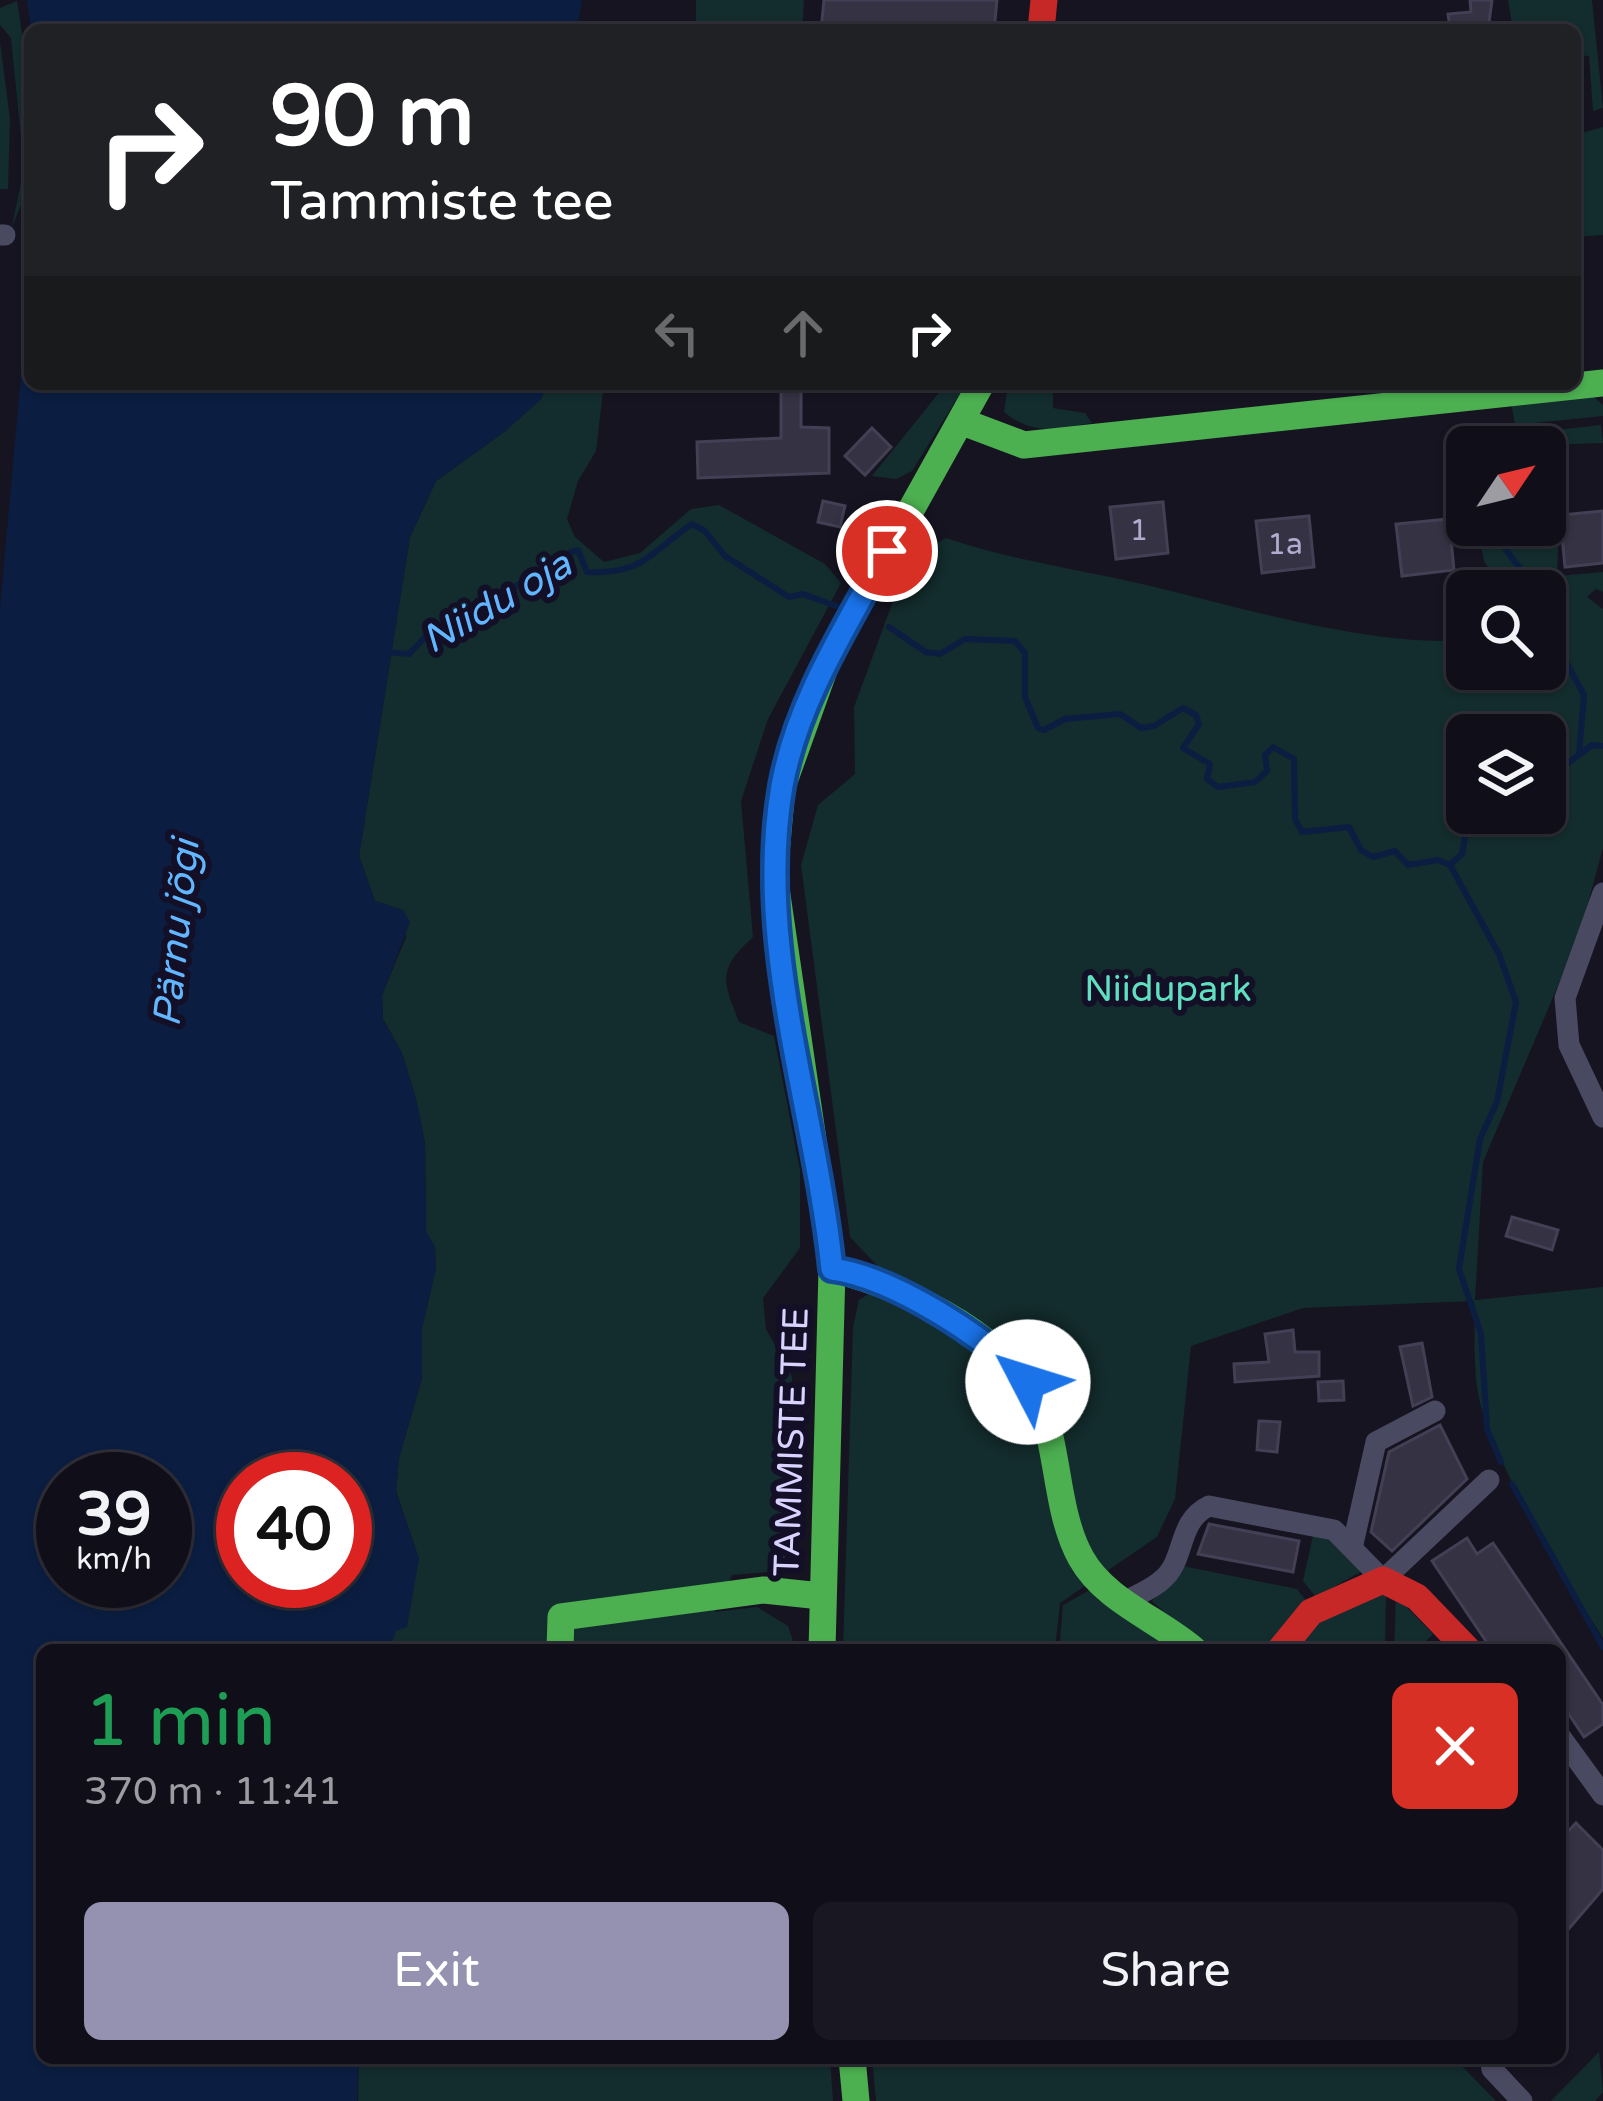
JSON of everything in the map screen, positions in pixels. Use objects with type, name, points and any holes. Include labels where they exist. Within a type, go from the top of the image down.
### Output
[{"type":"street","name":"TAMMISTE TEE","points":[[822,1644],[832,1269],[774,875],[782,787],[828,659],[936,457],[963,422],[978,390]]},
{"type":"street","points":[[963,422],[1024,445],[1538,390]]},
{"type":"street","points":[[1603,893],[1565,998],[1569,1045],[1603,1117]]},
{"type":"street","points":[[832,1269],[867,1274],[995,1352],[1028,1382],[1041,1407],[1083,1562],[1111,1591],[1186,1644]]},
{"type":"street","points":[[1353,1544],[1376,1442],[1435,1411]]},
{"type":"street","points":[[1285,1644],[1311,1612],[1383,1580],[1489,1480]]},
{"type":"street","points":[[1129,1600],[1167,1577],[1187,1525],[1195,1512],[1209,1506],[1334,1530],[1353,1544],[1383,1580],[1417,1597],[1462,1644]]},
{"type":"street","points":[[560,1644],[561,1617],[764,1590],[821,1596]]},
{"type":"street","points":[[1566,1744],[1603,1796]]},
{"type":"street","points":[[853,2064],[856,2101]]},
{"type":"street","points":[[1491,2064],[1522,2101]]},
{"type":"green space","points":[[696,0],[804,0],[802,24],[696,24]]},
{"type":"green space","points":[[1508,0],[1592,0],[1603,108],[1593,111],[1589,56],[1581,55],[1581,24],[1512,24]]},
{"type":"green space","points":[[17,1],[24,46],[24,167],[11,38],[0,25],[0,8]]},
{"type":"green space","points":[[0,42],[10,119],[8,189],[0,189]]},
{"type":"green space","points":[[1603,127],[1603,235],[1581,237],[1581,133]]},
{"type":"green space","points":[[24,167],[24,198],[12,227]]},
{"type":"green space","points":[[544,390],[603,390],[596,451],[578,481],[567,519],[575,537],[604,562],[640,553],[691,509],[719,505],[825,564],[841,583],[768,719],[741,801],[753,937],[734,958],[726,976],[739,1022],[774,1036],[800,1170],[800,1248],[763,1298],[766,1329],[792,1377],[786,1554],[781,1571],[732,1575],[715,1612],[757,1607],[788,1626],[794,1644],[391,1644],[419,1559],[396,1491],[399,1458],[422,1378],[422,1328],[436,1268],[435,1247],[426,1232],[425,1143],[416,1099],[402,1053],[383,1019],[382,995],[406,937],[402,910],[375,901],[359,856],[410,537],[436,481],[541,399]]},
{"type":"green space","points":[[941,390],[962,390],[912,471],[896,479],[872,476]]},
{"type":"green space","points":[[1007,390],[1053,390],[1053,408],[1085,413],[1092,423],[1036,428],[1004,412]]},
{"type":"green space","points":[[1593,396],[1603,405],[1603,416],[1515,425],[1511,402]]},
{"type":"green space","points":[[1601,425],[1603,443],[1566,444],[1566,429]]},
{"type":"green space","name":"Niidupark","points":[[946,538],[1304,623],[1446,641],[1446,690],[1566,690],[1566,575],[1603,572],[1603,592],[1596,589],[1587,597],[1603,609],[1603,848],[1579,936],[1483,1162],[1475,1300],[1603,1287],[1603,1638],[1536,1529],[1494,1442],[1477,1385],[1474,1301],[1303,1308],[1191,1346],[1175,1499],[1157,1537],[1060,1603],[1056,1644],[843,1644],[853,1327],[859,1300],[877,1289],[886,1275],[850,1237],[801,865],[818,805],[855,774],[854,707],[909,558]]},
{"type":"green space","name":"Niidupark","points":[[1481,546],[1558,546],[1557,570],[1489,570]]},
{"type":"green space","points":[[1314,1531],[1327,1534],[1364,1570],[1316,1597],[1303,1581]]},
{"type":"green space","points":[[1183,1566],[1297,1589],[1308,1603],[1272,1644],[1199,1644],[1152,1601]]},
{"type":"green space","points":[[1095,1587],[1173,1644],[1060,1644],[1063,1605]]},
{"type":"green space","points":[[1386,1591],[1385,1644],[1297,1644],[1316,1620]]},
{"type":"green space","points":[[1396,1596],[1433,1634],[1424,1644],[1394,1644]]},
{"type":"green space","points":[[1599,2052],[1603,2092],[1595,2101],[1551,2101]]},
{"type":"green space","points":[[359,2064],[830,2064],[833,2101],[358,2101]]},
{"type":"green space","points":[[873,2064],[1460,2064],[1496,2101],[876,2101]]},
{"type":"water","points":[[27,0],[582,0],[578,24],[30,24]]},
{"type":"water","name":"Pärnu jõgi","points":[[24,341],[24,390],[544,390],[541,399],[504,432],[436,481],[410,537],[359,856],[375,901],[403,910],[410,922],[382,996],[383,1020],[402,1053],[416,1099],[425,1143],[426,1232],[435,1247],[436,1268],[422,1328],[422,1377],[399,1458],[396,1492],[419,1559],[407,1627],[396,1631],[391,1644],[36,1644],[36,2064],[359,2064],[357,2101],[0,2101],[0,609]]},
{"type":"building","points":[[824,0],[997,0],[995,24],[822,24]]},
{"type":"building","points":[[1470,0],[1492,0],[1489,24],[1449,24],[1448,14],[1471,12]]},
{"type":"building","points":[[781,390],[801,390],[801,427],[829,428],[829,473],[698,478],[697,442],[781,438]]},
{"type":"building","points":[[872,428],[891,447],[865,475],[845,456]]},
{"type":"building","points":[[823,501],[845,506],[840,527],[818,522]]},
{"type":"building","points":[[1163,502],[1168,553],[1116,559],[1110,507]]},
{"type":"building","points":[[1603,511],[1603,563],[1565,567],[1566,514]]},
{"type":"building","points":[[1309,516],[1314,567],[1262,573],[1256,521]]},
{"type":"building","points":[[1446,519],[1446,546],[1452,546],[1454,570],[1402,576],[1396,524]]},
{"type":"building","points":[[1512,1217],[1558,1230],[1552,1250],[1506,1236]]},
{"type":"building","points":[[1293,1330],[1295,1352],[1319,1352],[1319,1376],[1235,1382],[1234,1364],[1269,1362],[1265,1334]]},
{"type":"building","points":[[1422,1343],[1432,1397],[1413,1406],[1400,1347]]},
{"type":"building","points":[[1343,1381],[1344,1400],[1319,1401],[1318,1382]]},
{"type":"building","points":[[1259,1421],[1280,1422],[1277,1452],[1257,1450]]},
{"type":"building","points":[[1440,1425],[1467,1479],[1392,1551],[1371,1532],[1389,1452]]},
{"type":"building","points":[[1209,1524],[1299,1541],[1293,1572],[1198,1554]]},
{"type":"building","points":[[1467,1538],[1477,1554],[1493,1543],[1562,1644],[1488,1644],[1432,1561]]},
{"type":"building","points":[[1566,1651],[1603,1705],[1603,1724],[1584,1737],[1566,1710]]},
{"type":"building","points":[[1576,1823],[1603,1850],[1603,1889],[1566,1932],[1566,1834]]},
{"type":"waterway","name":"Niidu oja","points":[[386,652],[409,654],[431,631],[452,628],[482,607],[488,611],[514,599],[513,588],[571,552],[578,550],[587,572],[622,570],[645,560],[692,524],[705,531],[725,556],[789,597],[803,594],[836,606]]},
{"type":"waterway","points":[[1505,546],[1565,622],[1559,649],[1584,695],[1579,754]]},
{"type":"waterway","name":"Niidu oja","points":[[889,627],[926,652],[940,654],[965,639],[1015,641],[1025,653],[1025,697],[1038,728],[1044,730],[1065,719],[1120,714],[1141,728],[1154,726],[1183,708],[1196,715],[1199,724],[1183,748],[1210,764],[1207,779],[1218,787],[1255,782],[1267,771],[1265,755],[1273,747],[1294,759],[1295,819],[1302,832],[1349,827],[1361,850],[1373,857],[1395,851],[1408,865],[1438,860],[1450,865],[1462,854],[1466,834]]},
{"type":"waterway","name":"Niidu oja","points":[[1566,765],[1592,745],[1603,746]]},
{"type":"waterway","points":[[1450,865],[1499,954],[1516,1002],[1497,1102],[1480,1139],[1459,1269],[1481,1334],[1487,1429],[1501,1462]]},
{"type":"waterway","points":[[1512,1484],[1603,1647]]},
{"type":"traffic: fast","points":[[1581,385],[1603,383]]},
{"type":"traffic: fast","points":[[822,1644],[832,1269],[774,875],[782,787],[828,659],[978,390]]},
{"type":"traffic: fast","points":[[963,422],[1024,445],[1538,390]]},
{"type":"traffic: fast","points":[[832,1269],[928,1305],[989,1344],[1014,1368],[1034,1395],[1047,1425],[1064,1510],[1081,1558],[1118,1598],[1186,1644]]},
{"type":"traffic: fast","points":[[560,1644],[561,1617],[764,1590],[821,1596]]},
{"type":"traffic: fast","points":[[853,2064],[856,2101]]},
{"type":"traffic: jam","points":[[1042,24],[1044,0]]},
{"type":"traffic: jam","points":[[1285,1644],[1311,1612],[1383,1580],[1417,1597],[1462,1644]]},
{"type":"route","points":[[887,551],[828,659],[789,757],[774,875],[832,1269],[867,1274],[995,1352],[1028,1382]]}]
